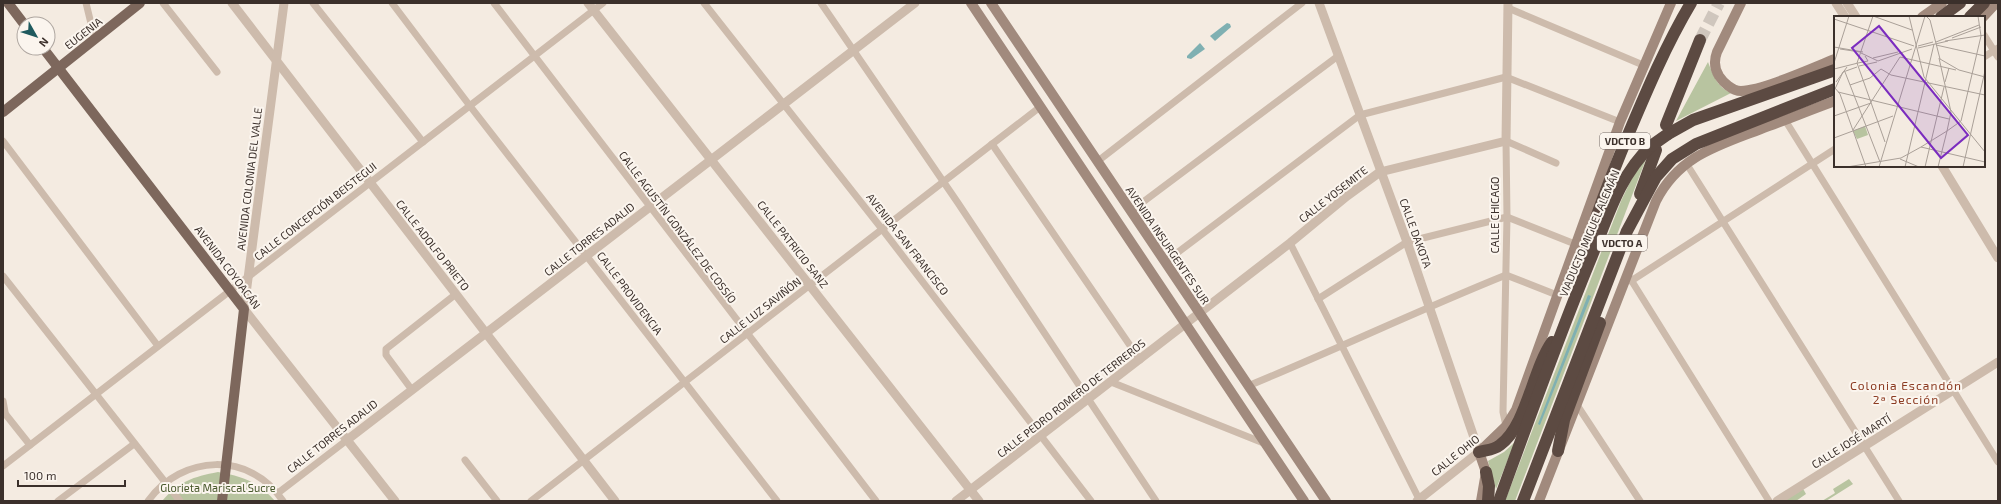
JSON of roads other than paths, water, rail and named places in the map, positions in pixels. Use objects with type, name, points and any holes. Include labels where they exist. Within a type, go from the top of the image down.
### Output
[{"type":"highway","name":"VDCTO B","points":[[1580,286],[1582,266],[1590,234],[1618,159],[1661,59],[1691,3]]},
{"type":"highway","points":[[1942,16],[1960,3]]},
{"type":"highway","points":[[1971,16],[1984,3]]},
{"type":"highway","points":[[1667,129],[1700,40]]},
{"type":"highway","name":"VIADUCTO MIGUEL ALEMÁN","points":[[1500,501],[1580,286],[1624,181],[1637,161],[1654,148],[1667,129],[1834,70]]},
{"type":"highway","points":[[1752,100],[1764,85],[1784,88]]},
{"type":"highway","name":"VDCTO A","points":[[1523,501],[1627,231],[1656,177],[1682,151],[1711,136],[1834,89]]},
{"type":"highway","name":"VDCTO B","points":[[1627,231],[1654,148]]},
{"type":"highway","points":[[1558,451],[1564,420],[1606,309],[1612,272]]},
{"type":"highway","points":[[1480,452],[1499,446],[1513,429],[1543,357],[1551,344],[1562,331]]},
{"type":"highway","points":[[1486,472],[1490,486],[1488,501]]},
{"type":"main road","points":[[8,3],[18,16]]},
{"type":"main road","name":"EUGENIA","points":[[3,112],[140,3]]},
{"type":"main road","points":[[971,3],[1304,501]]},
{"type":"main road","name":"AVENIDA INSURGENTES SUR","points":[[991,3],[1326,501]]},
{"type":"main road","name":"VIADUCTO MIGUEL ALEMÁN","points":[[1506,426],[1516,410],[1620,122],[1643,65],[1671,3]]},
{"type":"main road","points":[[1741,3],[1717,52],[1715,60],[1716,69],[1724,82],[1736,90],[1740,91],[1764,85],[1834,60]]},
{"type":"main road","points":[[1923,16],[1942,3]]},
{"type":"main road","points":[[1984,16],[1996,3]]},
{"type":"main road","name":"AVENIDA COYOACÁN","points":[[49,56],[244,308]]},
{"type":"main road","points":[[1538,501],[1630,278],[1659,194],[1674,174],[1686,163],[1707,150],[1834,101]]},
{"type":"main road","name":"AVENIDA COLONIA DEL VALLE","points":[[222,501],[244,308]]},
{"type":"main road","name":"CALLE OHIO","points":[[1480,452],[1506,426]]},
{"type":"main road","name":"CALLE DAKOTA","points":[[1480,452],[1486,472]]},
{"type":"main road","points":[[1481,501],[1486,472]]},
{"type":"street","points":[[86,3],[95,40]]},
{"type":"street","points":[[163,3],[216,72]]},
{"type":"street","name":"CALLE ADOLFO PRIETO","points":[[232,3],[615,501]]},
{"type":"street","name":"AVENIDA COLONIA DEL VALLE","points":[[244,308],[284,3]]},
{"type":"street","points":[[313,3],[423,142]]},
{"type":"street","name":"CALLE PROVIDENCIA","points":[[392,3],[470,106],[777,501]]},
{"type":"street","name":"CALLE AGUSTÍN GONZÁLEZ DE COSSÍO","points":[[494,3],[876,501]]},
{"type":"street","name":"CALLE CONCEPCIÓN BEISTEGUI","points":[[3,466],[535,56],[590,7],[602,3]]},
{"type":"street","name":"AVENIDA SAN FRANCISCO","points":[[704,3],[882,229],[1042,435],[1091,501]]},
{"type":"street","points":[[821,3],[1089,399],[1156,501]]},
{"type":"street","name":"CALLE TORRES ADALID","points":[[278,493],[915,3]]},
{"type":"street","points":[[1098,162],[1302,3]]},
{"type":"street","name":"CALLE DAKOTA","points":[[1320,3],[1380,172],[1407,242],[1480,452]]},
{"type":"street","points":[[1836,3],[1845,16]]},
{"type":"street","points":[[1847,3],[1855,16]]},
{"type":"street","points":[[1508,5],[1643,65]]},
{"type":"street","name":"CALLE CHICAGO","points":[[1506,426],[1503,412],[1506,274],[1506,77],[1508,5]]},
{"type":"street","name":"CALLE PATRICIO SANZ","points":[[590,7],[979,501]]},
{"type":"street","points":[[1985,36],[1997,52],[1985,57]]},
{"type":"street","points":[[1131,211],[1338,56]]},
{"type":"street","points":[[1165,262],[1360,115],[1506,77],[1620,122]]},
{"type":"street","name":"CALLE LUZ SAVIÑÓN","points":[[531,501],[583,459],[1040,107]]},
{"type":"street","points":[[1785,120],[1998,462]]},
{"type":"street","points":[[1506,141],[1556,163]]},
{"type":"street","name":"CALLE YOSEMITE","points":[[1199,314],[1290,243],[1347,196],[1380,172],[1506,141]]},
{"type":"street","points":[[3,142],[158,346]]},
{"type":"street","points":[[992,144],[1140,360]]},
{"type":"street","points":[[1769,501],[1630,278],[1834,150]]},
{"type":"street","points":[[1686,163],[1899,501]]},
{"type":"street","points":[[1943,167],[1998,258]]},
{"type":"street","points":[[1318,299],[1407,242],[1506,217],[1575,244]]},
{"type":"street","points":[[1290,243],[1418,500]]},
{"type":"street","points":[[1248,386],[1341,347],[1429,305],[1506,274],[1557,295]]},
{"type":"street","points":[[3,276],[180,501]]},
{"type":"street","points":[[412,390],[386,355],[386,349],[456,294]]},
{"type":"street","name":"AVENIDA COYOACÁN","points":[[244,308],[395,501]]},
{"type":"street","name":"CALLE PEDRO ROMERO DE TERREROS","points":[[956,501],[1199,314]]},
{"type":"street","name":"CALLE JOSÉ MARTÍ","points":[[1777,501],[1998,362]]},
{"type":"street","points":[[1111,382],[1266,444]]},
{"type":"street","points":[[3,400],[4,412],[30,445]]},
{"type":"street","points":[[1578,405],[1640,501]]},
{"type":"street","points":[[58,501],[134,444]]},
{"type":"street","name":"CALLE OHIO","points":[[1418,500],[1480,452]]},
{"type":"street","points":[[465,460],[497,501]]},
{"type":"street","points":[[148,501],[164,482],[177,474],[194,467],[213,464],[244,469],[260,477],[278,493],[283,501]]},
{"type":"water","points":[[1227,23],[1230,24],[1231,27],[1215,41],[1210,36]]},
{"type":"water","points":[[1200,43],[1205,49],[1191,59],[1187,58],[1187,56]]},
{"type":"water","points":[[1588,295],[1591,296],[1540,425],[1538,424]]},
{"type":"tunnel","points":[[1700,40],[1719,3]]},
{"type":"district","name":"Colonia Escandón 2ª Sección","points":[[1906,392]]},
{"type":"park label","name":"Glorieta Mariscal Sucre","points":[[218,487]]}]
